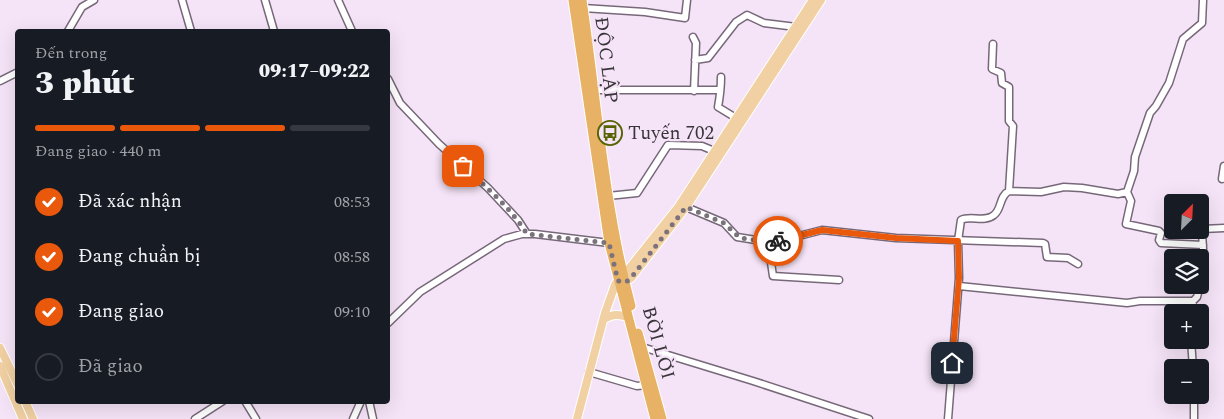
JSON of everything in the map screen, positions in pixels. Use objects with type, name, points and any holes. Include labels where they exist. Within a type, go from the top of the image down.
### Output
[{"type":"highway","points":[[573,0],[612,243],[623,280]]},
{"type":"highway","name":"ĐỘC LẬP","points":[[582,4],[608,196],[612,243]]},
{"type":"highway","name":"BỜI LỜI","points":[[623,280],[628,317],[655,419]]},
{"type":"highway","name":"BỜI LỜI","points":[[623,280],[662,419]]},
{"type":"main road","points":[[623,280],[664,226],[813,0]]},
{"type":"main road","points":[[578,419],[589,372],[615,285],[623,280],[653,251],[686,207],[821,0]]},
{"type":"main road","points":[[604,319],[618,314],[628,317]]},
{"type":"main road","points":[[0,348],[15,379]]},
{"type":"main road","points":[[0,366],[15,392]]},
{"type":"main road","points":[[21,404],[23,419]]},
{"type":"main road","points":[[22,404],[32,419]]},
{"type":"street","points":[[69,29],[82,7],[94,0]]},
{"type":"street","points":[[182,0],[190,29]]},
{"type":"street","points":[[264,0],[273,29]]},
{"type":"street","points":[[338,0],[351,29]]},
{"type":"street","points":[[582,4],[686,18],[687,0]]},
{"type":"street","points":[[1203,0],[1202,23],[1183,39],[1169,83],[1150,113],[1135,157],[1134,171],[1127,192],[1131,201],[1126,224],[1159,231],[1161,243],[1203,245]]},
{"type":"street","points":[[695,60],[706,60],[736,22],[747,15],[764,23],[796,27]]},
{"type":"street","points":[[693,37],[696,43],[694,90]]},
{"type":"street","points":[[948,419],[959,286],[958,241],[961,220],[969,218],[981,219],[994,215],[1003,197],[1009,191],[1012,126],[1009,120],[1009,87],[1002,83],[1001,73],[992,69],[993,44]]},
{"type":"street","points":[[0,81],[15,74]]},
{"type":"street","points":[[721,77],[718,107],[736,118]]},
{"type":"street","points":[[390,83],[400,102],[439,144],[488,188],[518,220],[527,234]]},
{"type":"street","points":[[594,90],[719,90]]},
{"type":"street","points":[[608,196],[637,193],[668,145],[702,146],[714,151]]},
{"type":"street","points":[[1222,179],[1224,166]]},
{"type":"street","points":[[1009,191],[1041,192],[1064,187],[1118,194],[1127,192]]},
{"type":"street","points":[[686,207],[724,223],[738,237],[768,242],[793,238],[822,230],[896,238],[1043,243],[1045,244],[1046,257],[1068,258],[1078,264]]},
{"type":"street","points":[[1209,229],[1224,228]]},
{"type":"street","points":[[390,321],[420,292],[494,244],[514,236],[527,234],[612,243]]},
{"type":"street","points":[[1203,239],[1203,249]]},
{"type":"street","points":[[768,242],[773,276],[838,280]]},
{"type":"street","points":[[959,286],[1127,303],[1140,301],[1193,301]]},
{"type":"street","points":[[1193,304],[1198,294]]},
{"type":"street","points":[[642,347],[754,381],[850,416],[869,419]]},
{"type":"street","points":[[589,372],[637,386],[646,385]]},
{"type":"street","points":[[195,419],[218,404]]},
{"type":"street","points":[[247,404],[256,419]]},
{"type":"street","points":[[353,419],[360,404]]},
{"type":"street","points":[[370,404],[373,419]]},
{"type":"street","points":[[1194,404],[1194,419]]},
{"type":"way so far","points":[[463,166],[488,188],[518,220],[527,234],[609,243],[618,281],[626,282],[631,278],[686,207],[728,225],[740,238],[768,242],[778,241]]},
{"type":"place","name":"Tuyến 702","points":[[610,133]]},
{"type":"route","points":[[778,241],[822,230],[896,238],[958,241],[958,304],[952,363]]}]
